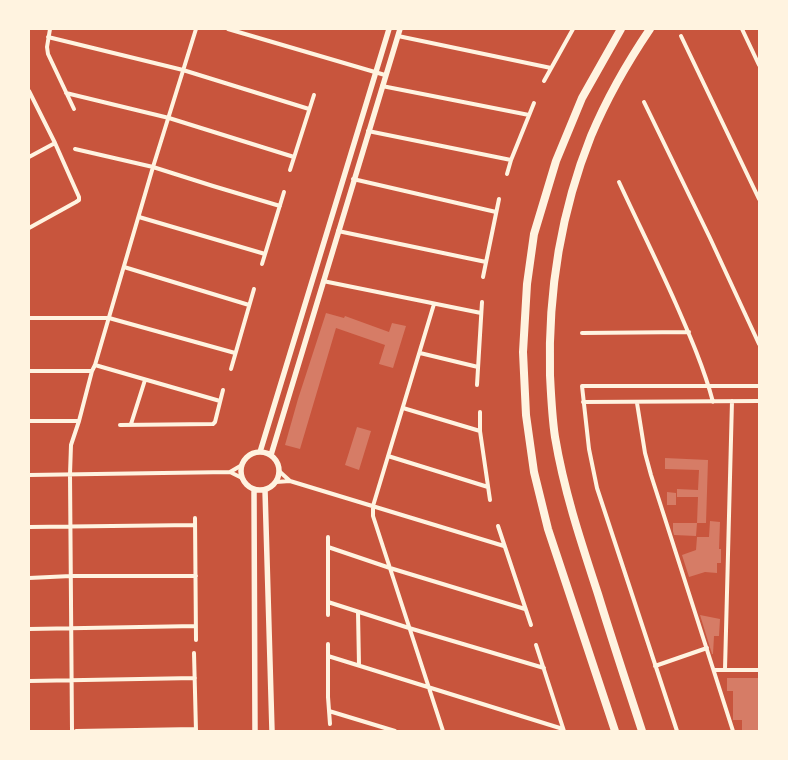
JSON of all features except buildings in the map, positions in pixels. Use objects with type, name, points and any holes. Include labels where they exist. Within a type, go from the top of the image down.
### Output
[{"type":"highway","points":[[615,731],[548,529],[534,472],[526,416],[523,352],[527,284],[534,234],[556,161],[582,98],[622,29]]},
{"type":"highway","points":[[642,731],[573,519],[555,435],[551,396],[550,352],[554,282],[568,206],[578,172],[591,136],[606,104],[622,73],[650,29]]},
{"type":"street","points":[[50,29],[46,48],[74,109]]},
{"type":"street","points":[[72,731],[70,526],[71,445],[79,421],[92,370],[95,365],[196,29]]},
{"type":"street","points":[[228,29],[385,75]]},
{"type":"street","points":[[260,452],[389,29]]},
{"type":"street","points":[[271,455],[353,179],[400,29]]},
{"type":"street","points":[[544,81],[573,29]]},
{"type":"street","points":[[742,29],[759,65]]},
{"type":"street","points":[[398,36],[551,68]]},
{"type":"street","points":[[681,36],[759,199]]},
{"type":"street","points":[[48,37],[183,70],[309,109]]},
{"type":"street","points":[[382,86],[529,115]]},
{"type":"street","points":[[29,91],[79,197],[78,200],[29,228]]},
{"type":"street","points":[[66,92],[169,118],[294,157]]},
{"type":"street","points":[[290,170],[314,95]]},
{"type":"street","points":[[644,102],[710,238],[759,344]]},
{"type":"street","points":[[507,174],[511,160],[534,103]]},
{"type":"street","points":[[368,131],[511,160]]},
{"type":"street","points":[[29,157],[54,143]]},
{"type":"street","points":[[75,148],[154,167],[280,206]]},
{"type":"street","points":[[353,179],[496,212]]},
{"type":"street","points":[[619,182],[660,267],[689,332],[709,386],[713,402]]},
{"type":"street","points":[[262,264],[284,192]]},
{"type":"street","points":[[483,277],[499,200]]},
{"type":"street","points":[[139,217],[265,254]]},
{"type":"street","points":[[338,231],[486,262]]},
{"type":"street","points":[[124,267],[249,304]]},
{"type":"street","points":[[323,281],[481,313]]},
{"type":"street","points":[[230,369],[254,289]]},
{"type":"street","points":[[477,386],[482,302]]},
{"type":"street","points":[[434,304],[373,506],[373,516],[443,731]]},
{"type":"street","points":[[29,318],[109,318],[235,353]]},
{"type":"street","points":[[582,333],[689,332]]},
{"type":"street","points":[[420,353],[478,367]]},
{"type":"street","points":[[95,365],[220,401]]},
{"type":"street","points":[[29,371],[92,370]]},
{"type":"street","points":[[131,424],[145,380]]},
{"type":"street","points":[[677,731],[597,488],[589,449],[582,386],[759,386]]},
{"type":"street","points":[[120,425],[213,424],[215,422],[224,390]]},
{"type":"street","points":[[725,670],[732,401]]},
{"type":"street","points":[[583,402],[637,403],[759,401]]},
{"type":"street","points":[[637,403],[645,453],[651,475],[733,731]]},
{"type":"street","points":[[403,408],[480,431]]},
{"type":"street","points":[[480,412],[480,431],[490,500]]},
{"type":"street","points":[[29,421],[79,421]]},
{"type":"street","points":[[279,471],[276,482],[270,488],[265,490],[254,490],[245,483],[241,472],[242,465],[245,460],[249,456],[260,452],[271,455],[275,459],[279,471],[290,481]]},
{"type":"street","points":[[388,456],[488,487]]},
{"type":"street","points":[[230,472],[242,465]]},
{"type":"street","points":[[29,475],[230,472],[242,478]]},
{"type":"street","points":[[276,482],[290,481],[504,546]]},
{"type":"street","points":[[254,490],[255,731]]},
{"type":"street","points":[[265,490],[272,731]]},
{"type":"street","points":[[195,518],[196,640]]},
{"type":"street","points":[[29,527],[195,526]]},
{"type":"street","points":[[498,526],[531,625]]},
{"type":"street","points":[[328,537],[328,615]]},
{"type":"street","points":[[328,547],[390,568],[525,609]]},
{"type":"street","points":[[29,578],[71,576],[196,576]]},
{"type":"street","points":[[328,602],[544,668]]},
{"type":"street","points":[[358,612],[359,665]]},
{"type":"street","points":[[29,629],[196,626]]},
{"type":"street","points":[[328,644],[330,724]]},
{"type":"street","points":[[536,645],[563,730]]},
{"type":"street","points":[[656,666],[707,648]]},
{"type":"street","points":[[76,731],[196,730],[194,653]]},
{"type":"street","points":[[328,656],[563,730]]},
{"type":"street","points":[[714,670],[759,670]]},
{"type":"street","points":[[29,681],[195,678]]},
{"type":"street","points":[[329,711],[395,731]]}]
